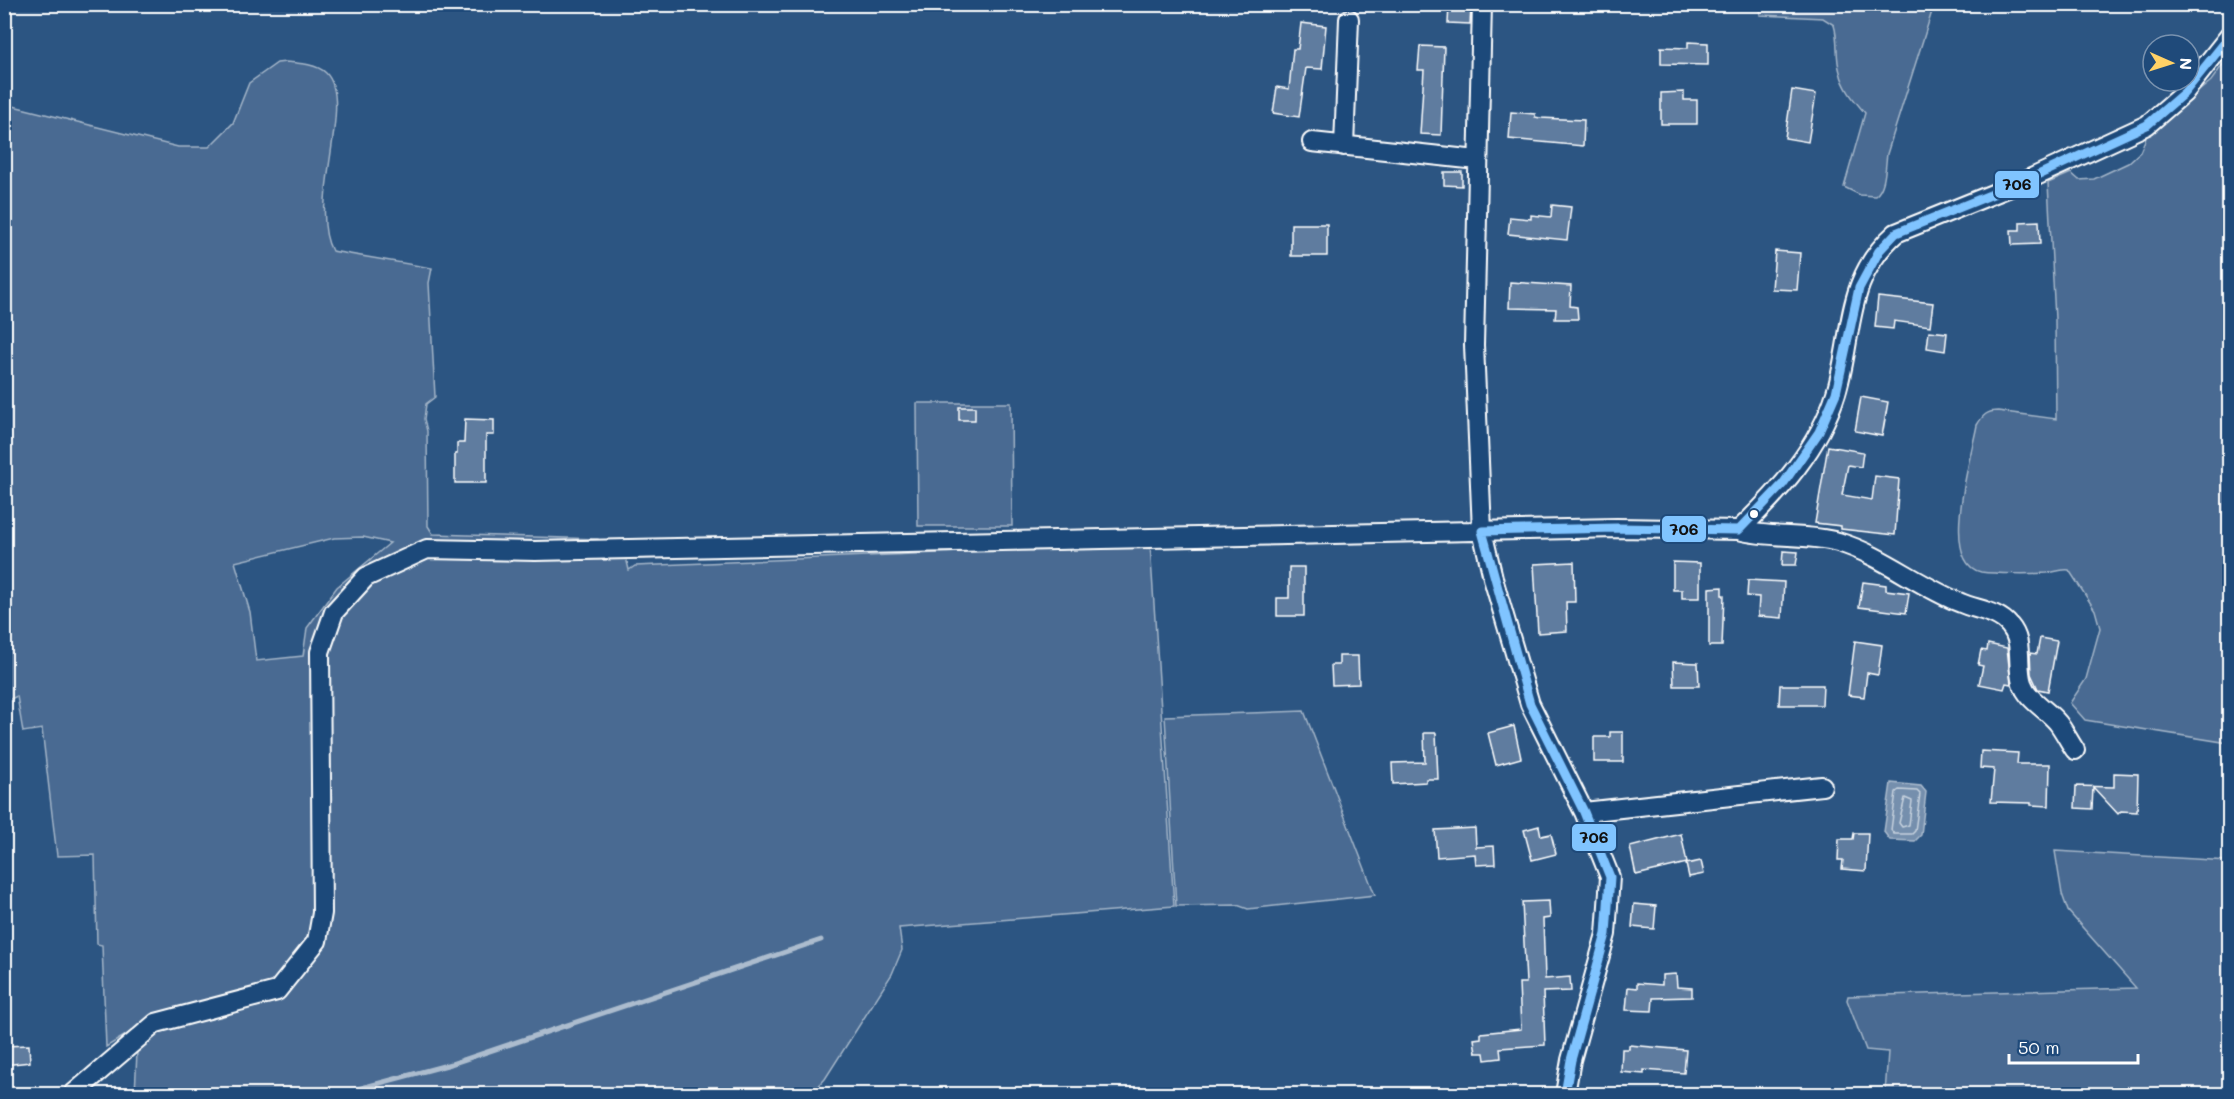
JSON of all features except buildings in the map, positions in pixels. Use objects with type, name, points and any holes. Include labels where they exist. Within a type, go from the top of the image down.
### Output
[{"type":"street","points":[[1482,4],[1474,345],[1482,531],[1494,582],[1530,704],[1584,812],[1610,877],[1606,934],[1571,1060],[1565,1095]]},
{"type":"street","points":[[1344,146],[1349,19]]},
{"type":"street","points":[[1739,530],[1765,505],[1814,444],[1836,392],[1855,297],[1870,261],[1879,248],[1896,233],[2025,181],[2147,125],[2184,93],[2229,35]]},
{"type":"street","points":[[1312,142],[1477,160]]},
{"type":"street","points":[[73,1095],[156,1023],[277,991],[317,941],[322,913],[320,652],[334,612],[366,578],[428,549],[535,551],[1617,528],[1739,530],[1756,535],[1810,537],[1837,542],[1862,551],[1959,603],[1995,614],[2009,625],[2016,635],[2021,682],[2029,696],[2057,722],[2075,750]]},
{"type":"street","points":[[1584,812],[1822,786]]},
{"type":"shaded area","points":[[1761,5],[1934,5],[1887,154],[1883,183],[1875,196],[1860,195],[1844,187],[1865,113],[1844,84],[1838,61],[1834,25],[1823,18],[1760,15]]},
{"type":"shaded area","points":[[2229,56],[2229,743],[2085,720],[2070,703],[2086,679],[2100,628],[2095,610],[2069,570],[2032,574],[1981,572],[1968,564],[1962,549],[1960,529],[1961,506],[1969,459],[1977,425],[1983,416],[1998,411],[2056,419],[2055,319],[2048,183],[2071,173],[2079,180],[2094,179],[2128,163],[2140,152],[2148,133],[2196,93],[2201,93],[2201,89],[2211,81]]},
{"type":"shaded area","points":[[277,63],[296,63],[318,68],[326,73],[334,87],[336,107],[325,208],[326,231],[332,251],[432,268],[429,283],[435,397],[426,404],[424,419],[427,431],[428,526],[433,534],[598,539],[603,554],[625,553],[629,570],[635,566],[1150,544],[1174,906],[899,928],[902,950],[892,974],[825,1079],[811,1094],[135,1094],[137,1052],[177,1009],[156,1017],[106,1047],[102,945],[97,944],[95,855],[57,856],[42,729],[23,732],[17,696],[6,701],[5,711],[5,104],[178,147],[209,147],[233,123],[249,83]],"holes":[[[363,537],[390,543],[337,587],[307,628],[303,656],[256,661],[250,612],[235,562],[334,538]]]},
{"type":"shaded area","points":[[917,403],[1011,403],[1012,526],[918,526]]},
{"type":"shaded area","points":[[1304,711],[1375,895],[1248,909],[1237,905],[1176,906],[1165,716]]},
{"type":"shaded area","points":[[2055,851],[2229,861],[2229,1094],[1885,1094],[1888,1052],[1866,1050],[1847,1000],[1848,996],[2136,988],[2068,911],[2062,894]]},
{"type":"water","points":[[1891,783],[1921,786],[1926,792],[1921,835],[1915,841],[1890,840],[1884,832]]},
{"type":"waterway","points":[[339,1094],[451,1064],[821,940]]},
{"type":"transit line","name":"706","points":[[1565,1094],[1571,1060],[1606,934],[1610,877],[1584,812],[1530,704],[1482,531],[1617,528],[1739,530],[1783,484],[1819,432],[1836,393],[1859,288],[1879,251],[1896,233],[2025,181],[2147,125],[2184,93],[2230,36]]}]
